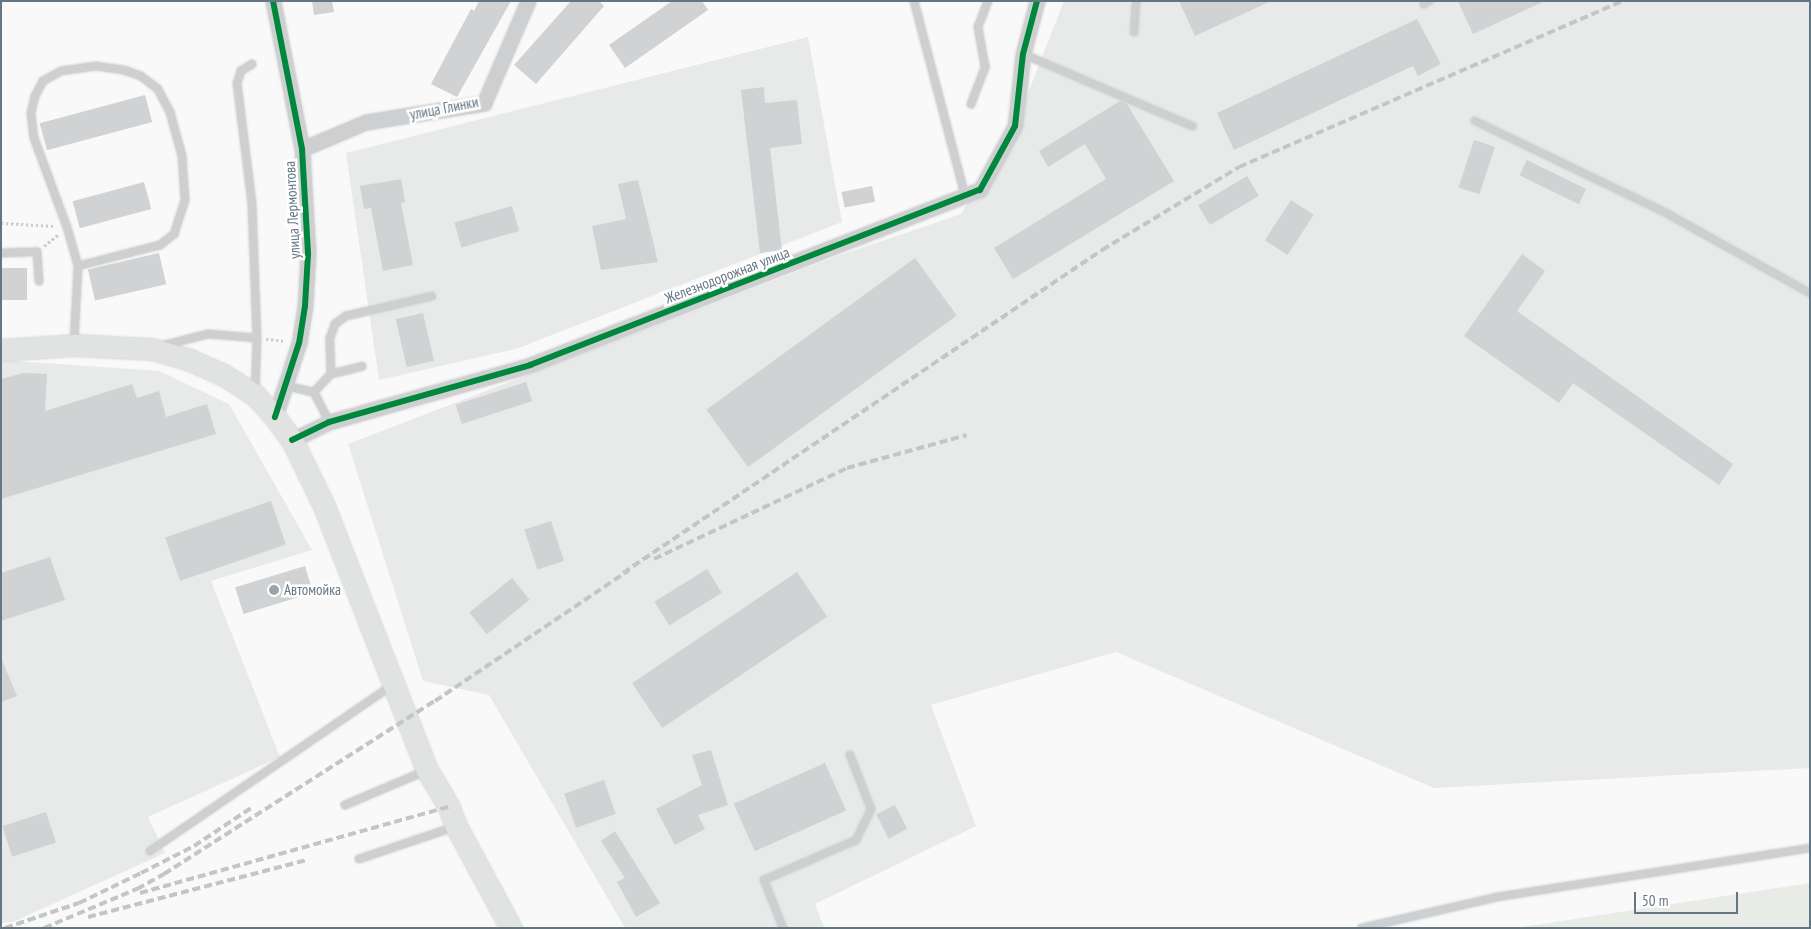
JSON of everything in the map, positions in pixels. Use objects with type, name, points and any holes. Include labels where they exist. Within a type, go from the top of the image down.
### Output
[{"type":"main road","points":[[1,350],[74,345],[152,349],[190,360],[224,375],[255,395],[275,417],[292,440],[324,506],[392,685],[427,770],[449,806],[456,826],[511,928]]},
{"type":"street","name":"улица Лермонтова","points":[[273,1],[302,149],[308,254],[306,306],[287,386],[275,417]]},
{"type":"street","name":"улица Глинки","points":[[302,149],[366,122],[484,103],[528,1]]},
{"type":"street","name":"Железнодорожная улица","points":[[292,440],[330,422],[530,365],[980,190],[1014,126],[1023,54],[1037,1]]},
{"type":"lane","points":[[914,1],[965,196]]},
{"type":"lane","points":[[971,104],[985,67],[978,27],[988,1]]},
{"type":"lane","points":[[1134,32],[1136,1]]},
{"type":"lane","points":[[1023,54],[1192,126]]},
{"type":"lane","points":[[252,64],[241,71],[237,83],[252,204],[257,338],[255,395]]},
{"type":"lane","points":[[74,345],[78,266],[67,227],[34,138],[31,114],[35,96],[44,81],[61,71],[96,66],[124,70],[141,76],[158,89],[174,130],[182,156],[184,191],[181,218],[174,234],[160,245],[78,266]]},
{"type":"lane","points":[[1475,121],[1666,214],[1810,293]]},
{"type":"lane","points":[[1,253],[37,252],[39,281]]},
{"type":"lane","points":[[331,374],[330,338],[335,324],[346,316],[432,296]]},
{"type":"lane","points":[[152,349],[208,334],[257,338]]},
{"type":"lane","points":[[314,392],[331,374],[362,366]]},
{"type":"lane","points":[[287,386],[314,392],[330,422]]},
{"type":"lane","points":[[150,851],[392,685]]},
{"type":"lane","points":[[783,928],[764,880],[856,840],[871,809],[850,755]]},
{"type":"lane","points":[[345,805],[427,770]]},
{"type":"lane","points":[[360,859],[456,826]]},
{"type":"lane","points":[[1362,928],[1497,897],[1810,848]]},
{"type":"path","points":[[1,222],[67,227]]},
{"type":"path","points":[[37,252],[67,227]]},
{"type":"path","points":[[257,338],[286,341]]},
{"type":"shaded area","points":[[1064,1],[1810,1],[1810,768],[1434,788],[1116,652],[931,705],[976,826],[815,904],[824,928],[625,928],[489,695],[423,681],[348,444],[838,256],[961,214],[1015,126]]},
{"type":"shaded area","points":[[808,37],[842,222],[516,349],[379,380],[346,153]]},
{"type":"shaded area","points":[[1,360],[159,371],[229,404],[312,550],[211,581],[280,757],[148,817],[165,853],[13,922],[1,923]]},
{"type":"shaded area","points":[[1810,883],[1810,928],[1516,928]]},
{"type":"building","points":[[312,1],[332,1],[334,12],[314,15]]},
{"type":"building","points":[[479,1],[511,1],[457,97],[431,84],[471,9],[474,11]]},
{"type":"building","points":[[571,1],[599,1],[604,6],[536,84],[514,65]]},
{"type":"building","points":[[672,1],[702,1],[708,10],[625,68],[609,45]]},
{"type":"building","points":[[1179,1],[1271,1],[1195,36]]},
{"type":"building","points":[[1458,1],[1545,1],[1473,34]]},
{"type":"building","points":[[1417,19],[1441,64],[1418,76],[1413,66],[1234,150],[1217,113]]},
{"type":"building","points":[[764,87],[765,103],[797,100],[802,144],[770,148],[782,250],[760,253],[741,90]]},
{"type":"building","points":[[145,95],[152,122],[47,150],[40,123]]},
{"type":"building","points":[[1120,101],[1127,104],[1174,181],[1013,279],[994,248],[1106,179],[1085,144],[1048,167],[1039,151]]},
{"type":"building","points":[[1474,140],[1495,147],[1479,194],[1459,188]]},
{"type":"building","points":[[1527,160],[1586,189],[1579,204],[1520,175]]},
{"type":"building","points":[[1247,176],[1259,196],[1210,225],[1198,205]]},
{"type":"building","points":[[401,179],[405,202],[401,203],[413,265],[383,271],[371,208],[364,209],[360,186]]},
{"type":"building","points":[[638,180],[658,262],[601,270],[592,226],[626,219],[618,184]]},
{"type":"building","points":[[144,182],[151,209],[80,228],[73,201]]},
{"type":"building","points":[[872,186],[875,202],[845,208],[842,192]]},
{"type":"building","points":[[1291,200],[1314,215],[1288,255],[1265,240]]},
{"type":"building","points":[[512,206],[519,231],[461,248],[454,223]]},
{"type":"building","points":[[159,253],[166,284],[95,301],[88,269]]},
{"type":"building","points":[[1522,254],[1545,271],[1517,311],[1733,464],[1719,485],[1573,383],[1559,403],[1464,336]]},
{"type":"building","points":[[915,258],[957,315],[748,467],[706,410]]},
{"type":"building","points":[[1,268],[27,268],[27,300],[1,300]]},
{"type":"building","points":[[423,313],[434,361],[407,367],[396,319]]},
{"type":"building","points":[[24,373],[47,374],[45,411],[132,384],[137,398],[159,391],[166,417],[207,404],[216,434],[1,499],[1,379]]},
{"type":"building","points":[[526,382],[532,401],[462,424],[456,405]]},
{"type":"building","points":[[271,501],[286,544],[180,581],[165,537]]},
{"type":"building","points":[[551,521],[564,561],[537,570],[524,530]]},
{"type":"building","points":[[50,557],[65,600],[1,621],[1,573]]},
{"type":"building","name":"Автомойка","points":[[305,566],[313,593],[243,614],[235,587]]},
{"type":"building","points":[[707,569],[722,593],[669,626],[654,602]]},
{"type":"building","points":[[797,572],[827,617],[662,728],[632,683]]},
{"type":"building","points":[[512,578],[530,600],[487,634],[469,613]]},
{"type":"building","points":[[1,658],[17,696],[1,702]]},
{"type":"building","points":[[711,750],[728,805],[698,815],[705,829],[675,845],[656,809],[702,785],[692,755]]},
{"type":"building","points":[[825,763],[846,811],[755,851],[734,804]]},
{"type":"building","points":[[604,780],[616,814],[576,828],[564,794]]},
{"type":"building","points":[[895,805],[907,829],[889,839],[876,815]]},
{"type":"building","points":[[46,812],[56,842],[12,857],[2,826]]},
{"type":"building","points":[[615,831],[660,903],[636,917],[617,882],[625,878],[601,841]]},
{"type":"railway","points":[[623,573],[1102,250],[1239,167],[1623,1]]},
{"type":"railway","points":[[654,559],[847,468],[967,435]]},
{"type":"railway","points":[[44,928],[137,889],[164,874],[435,701],[629,570]]},
{"type":"railway","points":[[140,893],[449,807]]},
{"type":"railway","points":[[5,928],[79,903],[141,873],[194,846],[251,808]]},
{"type":"railway","points":[[88,917],[307,860]]},
{"type":"cycle path","points":[[273,1],[302,149],[308,254],[305,306],[299,343],[275,417]]},
{"type":"cycle path","points":[[292,440],[329,422],[530,365],[980,190],[1015,126],[1023,54],[1037,1]]},
{"type":"place","name":"Автомойка","points":[[274,590]]}]
